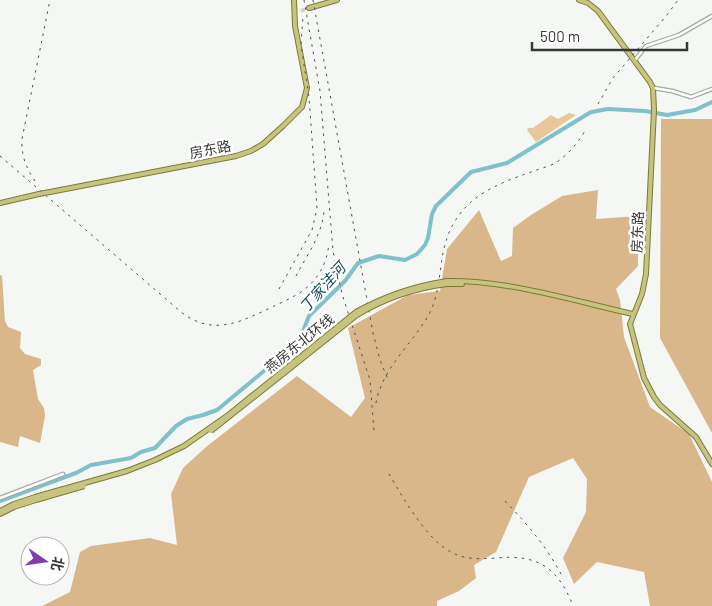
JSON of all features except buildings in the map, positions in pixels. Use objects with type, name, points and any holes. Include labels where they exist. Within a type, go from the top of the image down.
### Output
[{"type":"main road","name":"房东路","points":[[0,203],[236,156],[251,151],[263,144],[302,107],[306,95],[307,88],[295,26],[294,0]]},
{"type":"main road","points":[[309,8],[338,0]]},
{"type":"main road","points":[[579,0],[588,3],[598,12],[653,88]]},
{"type":"main road","points":[[295,13],[301,11]]},
{"type":"main road","name":"房东路","points":[[633,315],[642,294],[646,274],[654,117],[653,88]]},
{"type":"main road","name":"燕房东北环线","points":[[0,513],[35,498],[128,474],[185,449],[229,418],[357,315],[379,302],[402,294],[447,283],[466,284],[548,297],[633,315]]},
{"type":"main road","points":[[633,315],[631,330],[638,347],[641,368],[648,388],[660,405],[696,437],[712,464]]},
{"type":"street","points":[[634,60],[646,46],[679,35],[712,16]]},
{"type":"street","points":[[653,88],[672,91],[691,98],[712,90]]},
{"type":"street","points":[[0,498],[64,474]]},
{"type":"shaded area","points":[[569,113],[576,115],[536,142],[527,130],[551,115],[558,119]]},
{"type":"shaded area","points":[[661,119],[712,119],[712,433],[660,338]]},
{"type":"shaded area","points":[[598,190],[596,219],[638,216],[638,266],[616,289],[620,300],[624,337],[650,407],[689,434],[712,482],[712,606],[650,606],[644,572],[597,562],[574,584],[563,558],[586,512],[587,479],[573,458],[529,477],[496,552],[474,565],[476,578],[459,591],[437,601],[437,606],[42,606],[70,592],[80,552],[91,546],[150,538],[177,545],[171,494],[183,468],[206,447],[297,376],[351,417],[365,398],[348,328],[408,295],[440,291],[447,249],[479,210],[501,261],[512,256],[513,228],[562,196]]},
{"type":"shaded area","points":[[0,275],[2,276],[5,321],[8,327],[21,332],[20,348],[25,354],[41,359],[41,365],[33,370],[38,399],[44,408],[45,416],[40,443],[20,436],[18,447],[0,442]]},
{"type":"waterway","name":"丁家洼河","points":[[0,501],[76,473],[91,465],[131,458],[141,452],[155,448],[176,426],[187,419],[217,410],[294,346],[301,336],[309,316],[345,281],[358,263],[379,256],[405,260],[417,254],[428,238],[432,214],[436,206],[471,172],[507,163],[591,112],[608,109],[645,111],[667,115],[695,110],[712,102]]},
{"type":"tunnel","points":[[301,11],[309,8]]},
{"type":"railway","points":[[35,181],[25,161],[22,139],[50,0]]},
{"type":"railway","points":[[304,0],[320,91],[333,251],[342,294],[370,380],[374,431]]},
{"type":"railway","points":[[313,0],[373,333],[380,360],[389,382]]},
{"type":"railway","points":[[598,104],[613,78],[678,0]]},
{"type":"railway","points":[[279,289],[312,230],[317,208],[309,97],[301,45],[303,15]]},
{"type":"railway","points":[[376,403],[384,379],[432,309],[437,293],[443,253],[449,232],[458,216],[484,192],[517,177],[554,164],[564,157],[586,129]]},
{"type":"railway","points":[[0,156],[181,312],[203,323],[213,325],[234,323],[266,310],[301,292],[321,271],[329,243]]},
{"type":"railway","points":[[296,276],[317,237],[324,211]]},
{"type":"railway","points":[[389,474],[416,517],[442,546],[456,555],[467,558],[510,557],[534,561],[544,566],[560,581],[573,606]]},
{"type":"railway","points":[[505,501],[537,537],[563,578]]}]
